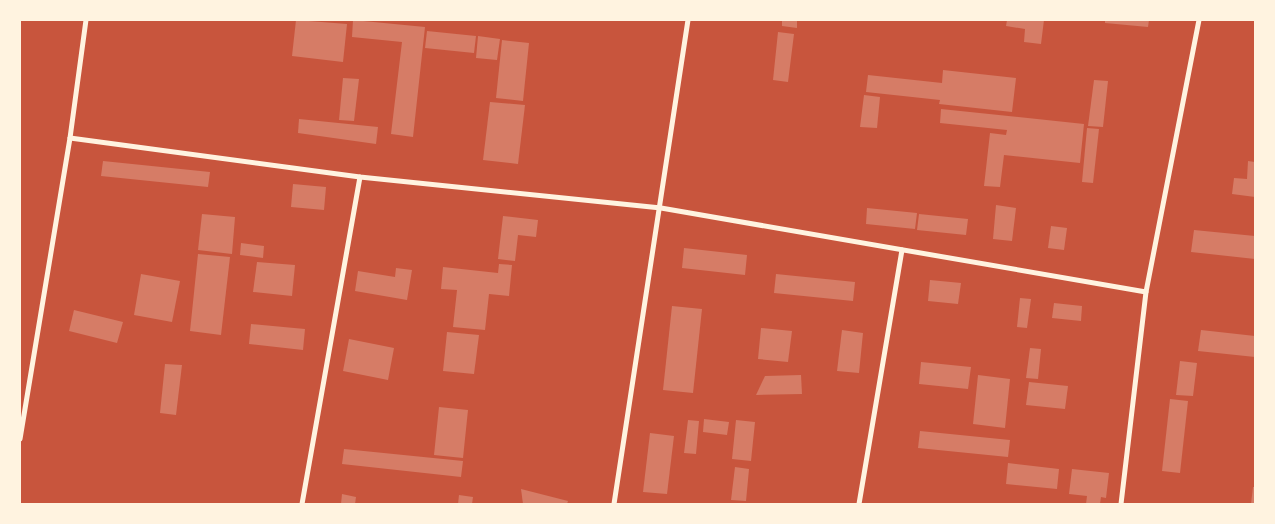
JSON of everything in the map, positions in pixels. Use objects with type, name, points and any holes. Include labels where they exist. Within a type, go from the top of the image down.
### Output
[{"type":"street","points":[[20,439],[70,138],[86,20]]},
{"type":"street","points":[[614,504],[688,20]]},
{"type":"street","points":[[1121,504],[1146,292],[1199,20]]},
{"type":"street","points":[[70,138],[360,177],[660,208],[1146,292]]},
{"type":"street","points":[[302,504],[360,177]]},
{"type":"street","points":[[859,504],[902,250]]},
{"type":"building","points":[[296,20],[347,24],[343,62],[292,56]]},
{"type":"building","points":[[353,20],[425,27],[413,137],[391,134],[402,42],[352,37]]},
{"type":"building","points":[[782,20],[797,20],[797,28],[782,26]]},
{"type":"building","points":[[1007,20],[1044,20],[1041,44],[1024,42],[1025,29],[1006,26]]},
{"type":"building","points":[[1105,20],[1149,20],[1148,27],[1105,23]]},
{"type":"building","points":[[427,31],[476,36],[474,53],[425,48]]},
{"type":"building","points":[[778,32],[794,34],[788,82],[773,80]]},
{"type":"building","points":[[478,36],[500,39],[497,60],[476,58]]},
{"type":"building","points":[[502,40],[529,43],[523,101],[496,98]]},
{"type":"building","points":[[943,70],[1016,78],[1012,112],[939,104],[940,100],[866,92],[868,75],[942,83]]},
{"type":"building","points":[[343,78],[359,79],[354,121],[339,120]]},
{"type":"building","points":[[1094,80],[1108,81],[1103,127],[1088,126]]},
{"type":"building","points":[[864,95],[880,97],[877,128],[860,127]]},
{"type":"building","points":[[490,102],[525,105],[518,164],[483,160]]},
{"type":"building","points":[[941,109],[1084,124],[1080,163],[1004,155],[1000,187],[984,186],[990,133],[1006,135],[1007,130],[940,123]]},
{"type":"building","points":[[299,119],[378,127],[376,144],[298,133]]},
{"type":"building","points":[[1087,128],[1099,129],[1093,183],[1082,182]]},
{"type":"building","points":[[103,161],[210,172],[208,187],[101,176]]},
{"type":"building","points":[[1248,161],[1255,162],[1255,197],[1232,194],[1234,178],[1247,179]]},
{"type":"building","points":[[293,184],[326,187],[324,210],[291,207]]},
{"type":"building","points":[[996,205],[1016,208],[1012,241],[993,239]]},
{"type":"building","points":[[867,208],[917,213],[915,229],[866,224]]},
{"type":"building","points":[[202,214],[235,217],[232,254],[198,250]]},
{"type":"building","points":[[919,214],[968,219],[966,235],[917,230]]},
{"type":"building","points":[[503,216],[538,220],[536,237],[518,235],[515,261],[498,259]]},
{"type":"building","points":[[1051,226],[1067,228],[1064,250],[1048,248]]},
{"type":"building","points":[[1194,230],[1255,236],[1255,259],[1191,252]]},
{"type":"building","points":[[241,243],[264,246],[263,258],[240,255]]},
{"type":"building","points":[[684,248],[747,255],[745,275],[682,268]]},
{"type":"building","points":[[198,254],[230,257],[221,335],[190,331]]},
{"type":"building","points":[[257,262],[295,265],[292,296],[253,292]]},
{"type":"building","points":[[499,264],[512,265],[509,296],[489,294],[485,330],[453,327],[457,290],[441,289],[443,267],[498,273]]},
{"type":"building","points":[[396,268],[412,270],[407,300],[355,291],[358,271],[395,277]]},
{"type":"building","points":[[141,274],[180,281],[172,322],[134,315]]},
{"type":"building","points":[[776,274],[855,282],[853,301],[774,293]]},
{"type":"building","points":[[930,280],[961,283],[958,304],[928,301]]},
{"type":"building","points":[[1020,298],[1031,299],[1027,328],[1017,327]]},
{"type":"building","points":[[1054,303],[1082,306],[1081,321],[1052,318]]},
{"type":"building","points":[[672,306],[702,309],[693,393],[663,390]]},
{"type":"building","points":[[74,310],[123,322],[117,343],[69,331]]},
{"type":"building","points":[[251,324],[305,329],[303,350],[249,344]]},
{"type":"building","points":[[761,328],[792,331],[788,362],[758,359]]},
{"type":"building","points":[[842,330],[863,333],[859,373],[837,371]]},
{"type":"building","points":[[1201,330],[1255,336],[1255,357],[1198,351]]},
{"type":"building","points":[[447,332],[479,335],[474,374],[443,371]]},
{"type":"building","points":[[349,339],[394,348],[388,380],[343,371]]},
{"type":"building","points":[[1030,348],[1041,349],[1038,379],[1026,378]]},
{"type":"building","points":[[1180,361],[1197,363],[1193,396],[1176,395]]},
{"type":"building","points":[[921,362],[971,367],[968,389],[919,384]]},
{"type":"building","points":[[165,364],[182,365],[176,415],[160,413]]},
{"type":"building","points":[[801,375],[802,394],[756,395],[765,376]]},
{"type":"building","points":[[978,375],[1010,379],[1005,428],[973,424]]},
{"type":"building","points":[[1029,382],[1068,386],[1065,409],[1026,405]]},
{"type":"building","points":[[1170,399],[1188,401],[1180,473],[1162,471]]},
{"type":"building","points":[[439,407],[468,410],[463,458],[434,455]]},
{"type":"building","points":[[704,419],[729,422],[727,435],[703,432]]},
{"type":"building","points":[[688,420],[699,421],[696,454],[684,453]]},
{"type":"building","points":[[736,420],[755,422],[751,461],[732,459]]},
{"type":"building","points":[[920,431],[1010,440],[1008,457],[918,448]]},
{"type":"building","points":[[650,433],[674,436],[667,494],[643,492]]},
{"type":"building","points":[[344,449],[463,461],[461,477],[342,464]]},
{"type":"building","points":[[1008,463],[1059,469],[1057,489],[1006,484]]},
{"type":"building","points":[[735,467],[749,469],[746,501],[731,500]]},
{"type":"building","points":[[1072,469],[1109,473],[1106,498],[1101,497],[1100,504],[1086,504],[1087,496],[1069,494]]},
{"type":"building","points":[[1253,487],[1255,487],[1255,504],[1251,504]]},
{"type":"building","points":[[521,489],[568,501],[567,504],[523,504]]},
{"type":"building","points":[[342,494],[356,497],[355,504],[341,504]]},
{"type":"building","points":[[459,495],[473,497],[472,504],[458,504]]}]
